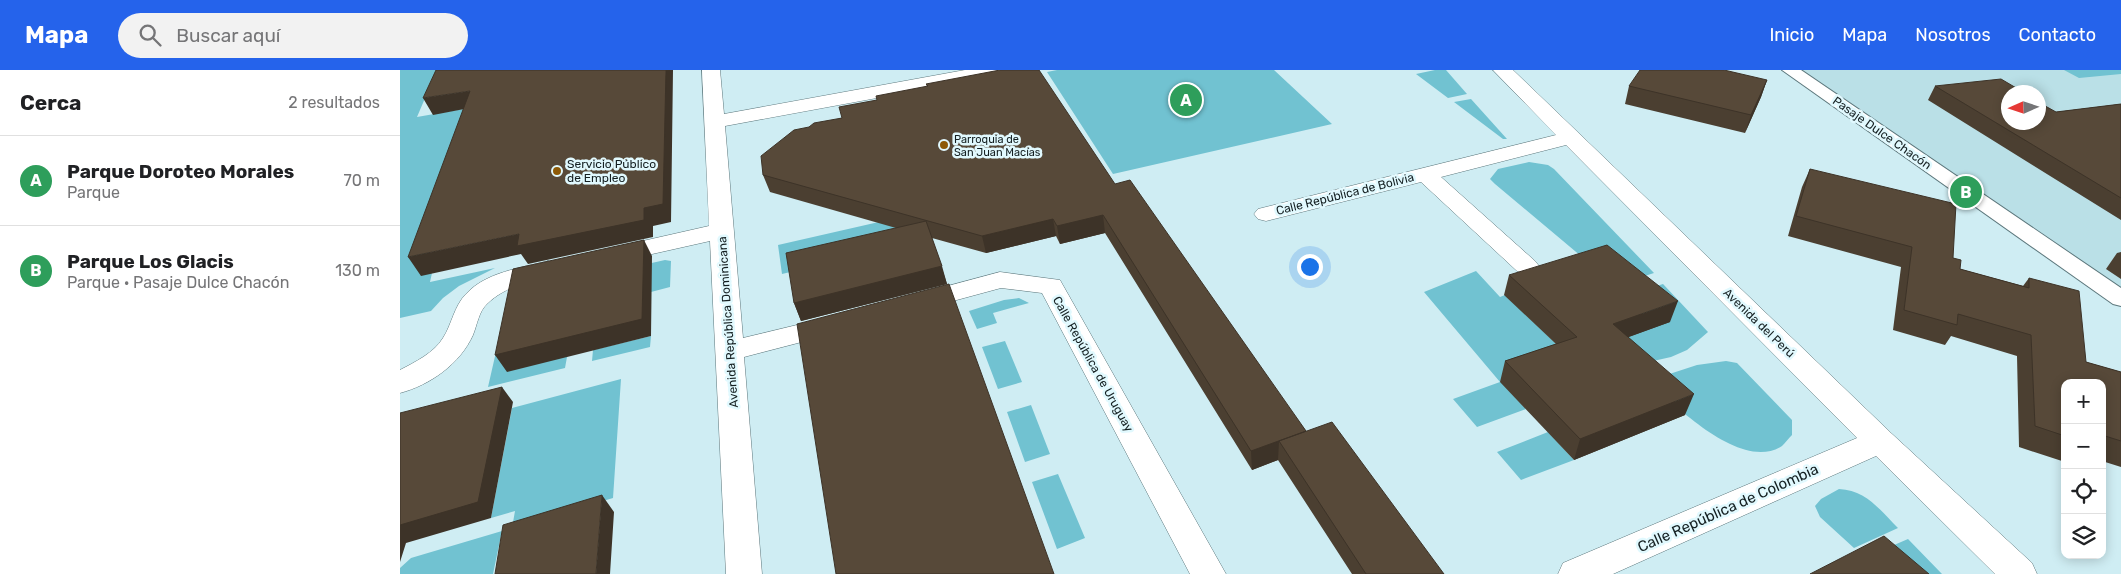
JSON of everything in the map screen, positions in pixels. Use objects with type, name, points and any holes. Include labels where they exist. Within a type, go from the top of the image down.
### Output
[{"type":"street","name":"Avenida República Dominicana","points":[[712,70],[744,574]]},
{"type":"street","points":[[715,110],[802,106],[996,70]]},
{"type":"street","name":"Avenida del Perú","points":[[1502,70],[1880,441],[2019,574]]},
{"type":"street","name":"Pasaje Dulce Chacón","points":[[1790,70],[2121,299]]},
{"type":"street","name":"Calle República de Bolivia","points":[[1266,214],[1570,138]]},
{"type":"street","name":"Calle República de Bolivia","points":[[1425,174],[1526,266]]},
{"type":"street","points":[[400,382],[426,368],[448,350],[456,342],[469,309],[487,290],[510,279],[722,230]]},
{"type":"street","name":"Calle República de Uruguay","points":[[889,310],[1000,280],[1051,286],[1208,574]]},
{"type":"street","points":[[730,352],[861,317]]},
{"type":"street","name":"Calle República de Colombia","points":[[1576,574],[1880,441]]},
{"type":"shaded area","points":[[400,70],[437,70],[417,117],[480,106],[422,275],[432,273],[430,282],[495,268],[459,286],[443,298],[431,311],[400,318]]},
{"type":"shaded area","points":[[1057,70],[1274,70],[1332,124],[1113,174],[1047,72]]},
{"type":"shaded area","points":[[1446,70],[1467,94],[1448,98],[1416,74]]},
{"type":"shaded area","points":[[1801,70],[2121,70],[2121,289]]},
{"type":"shaded area","points":[[2064,70],[2121,70],[2121,74],[2079,78]]},
{"type":"shaded area","points":[[1471,99],[1507,139],[1503,139],[1454,102]]},
{"type":"shaded area","points":[[1529,162],[1548,165],[1554,169],[1654,273],[1623,283],[1594,267],[1490,179],[1498,169]]},
{"type":"shaded area","points":[[1041,185],[1043,212],[782,274],[778,245]]},
{"type":"shaded area","points":[[665,260],[671,261],[670,287],[651,292],[567,357],[565,368],[488,387],[509,295]]},
{"type":"shaded area","points":[[1476,271],[1500,297],[1505,295],[1571,358],[1501,382],[1526,409],[1477,427],[1453,399],[1500,382],[1424,292]]},
{"type":"shaded area","points":[[1663,284],[1708,332],[1687,350],[1671,357],[1631,366],[1626,321],[1634,293]]},
{"type":"shaded area","points":[[1019,298],[1029,303],[993,313],[997,323],[977,329],[969,311],[1004,300]]},
{"type":"shaded area","points":[[651,336],[650,347],[592,361],[593,350]]},
{"type":"shaded area","points":[[1005,341],[1022,382],[998,389],[982,347]]},
{"type":"shaded area","points":[[1726,361],[1737,363],[1792,420],[1792,435],[1782,446],[1766,452],[1748,450],[1729,443],[1710,433],[1648,381],[1697,365]]},
{"type":"shaded area","points":[[621,379],[613,498],[512,528],[515,511],[491,518],[512,408]]},
{"type":"shaded area","points":[[1031,405],[1050,454],[1025,462],[1007,412]]},
{"type":"shaded area","points":[[1548,432],[1574,460],[1521,480],[1497,452]]},
{"type":"shaded area","points":[[1058,474],[1085,538],[1057,549],[1032,482]]},
{"type":"shaded area","points":[[1839,489],[1849,490],[1865,497],[1879,508],[1898,528],[1854,548],[1820,517],[1815,506],[1821,499]]},
{"type":"shaded area","points":[[502,531],[493,574],[400,574],[400,568],[411,558]]},
{"type":"shaded area","points":[[1908,539],[1942,574],[1893,574],[1871,555]]},
{"type":"building","name":"Servicio Público de Empleo","points":[[436,70],[666,70],[663,204],[644,208],[644,220],[517,246],[519,234],[408,257],[470,91],[423,98]]},
{"type":"building","points":[[1000,70],[1039,70],[1115,184],[1130,180],[1306,431],[1251,451],[1103,215],[1057,226],[1053,219],[982,236],[763,175],[761,156],[794,130],[809,127],[814,123],[842,118],[839,107],[877,100],[876,96],[928,86],[926,84]]},
{"type":"building","points":[[1640,70],[1724,70],[1767,80],[1751,115],[1629,86]]},
{"type":"building","points":[[2001,79],[2011,85],[2001,85],[2001,126],[1935,86]]},
{"type":"building","points":[[2121,104],[2121,198],[2008,130],[2046,130],[2046,106],[2056,112]]},
{"type":"building","points":[[1810,169],[1956,204],[1953,258],[1961,260],[1960,269],[2029,288],[2029,278],[2079,291],[2086,362],[2121,372],[2121,441],[2106,436],[2106,379],[2061,379],[2061,435],[2035,426],[2031,335],[1958,314],[1957,325],[1904,310],[1912,247],[1796,216]]},
{"type":"building","points":[[926,221],[942,266],[794,303],[786,253]]},
{"type":"building","points":[[644,240],[642,319],[495,355],[513,269]]},
{"type":"building","points":[[1607,245],[1678,301],[1613,324],[1694,394],[1580,439],[1505,361],[1577,337],[1509,275]]},
{"type":"building","points":[[949,284],[1054,574],[836,574],[797,324]]},
{"type":"building","points":[[502,387],[478,502],[400,525],[400,413]]},
{"type":"building","points":[[1332,422],[1444,574],[1366,574],[1279,441]]},
{"type":"building","points":[[602,495],[596,574],[495,574],[503,525]]},
{"type":"building","points":[[1884,536],[1929,574],[1810,574]]},
{"type":"place","name":"Parque Doroteo Morales","points":[[1186,100]]},
{"type":"place","name":"Parroquia de San Juan Macías","points":[[944,145]]},
{"type":"place","name":"Servicio Público de Empleo","points":[[557,171]]},
{"type":"place","name":"Parque Los Glacis","points":[[1966,192]]}]
